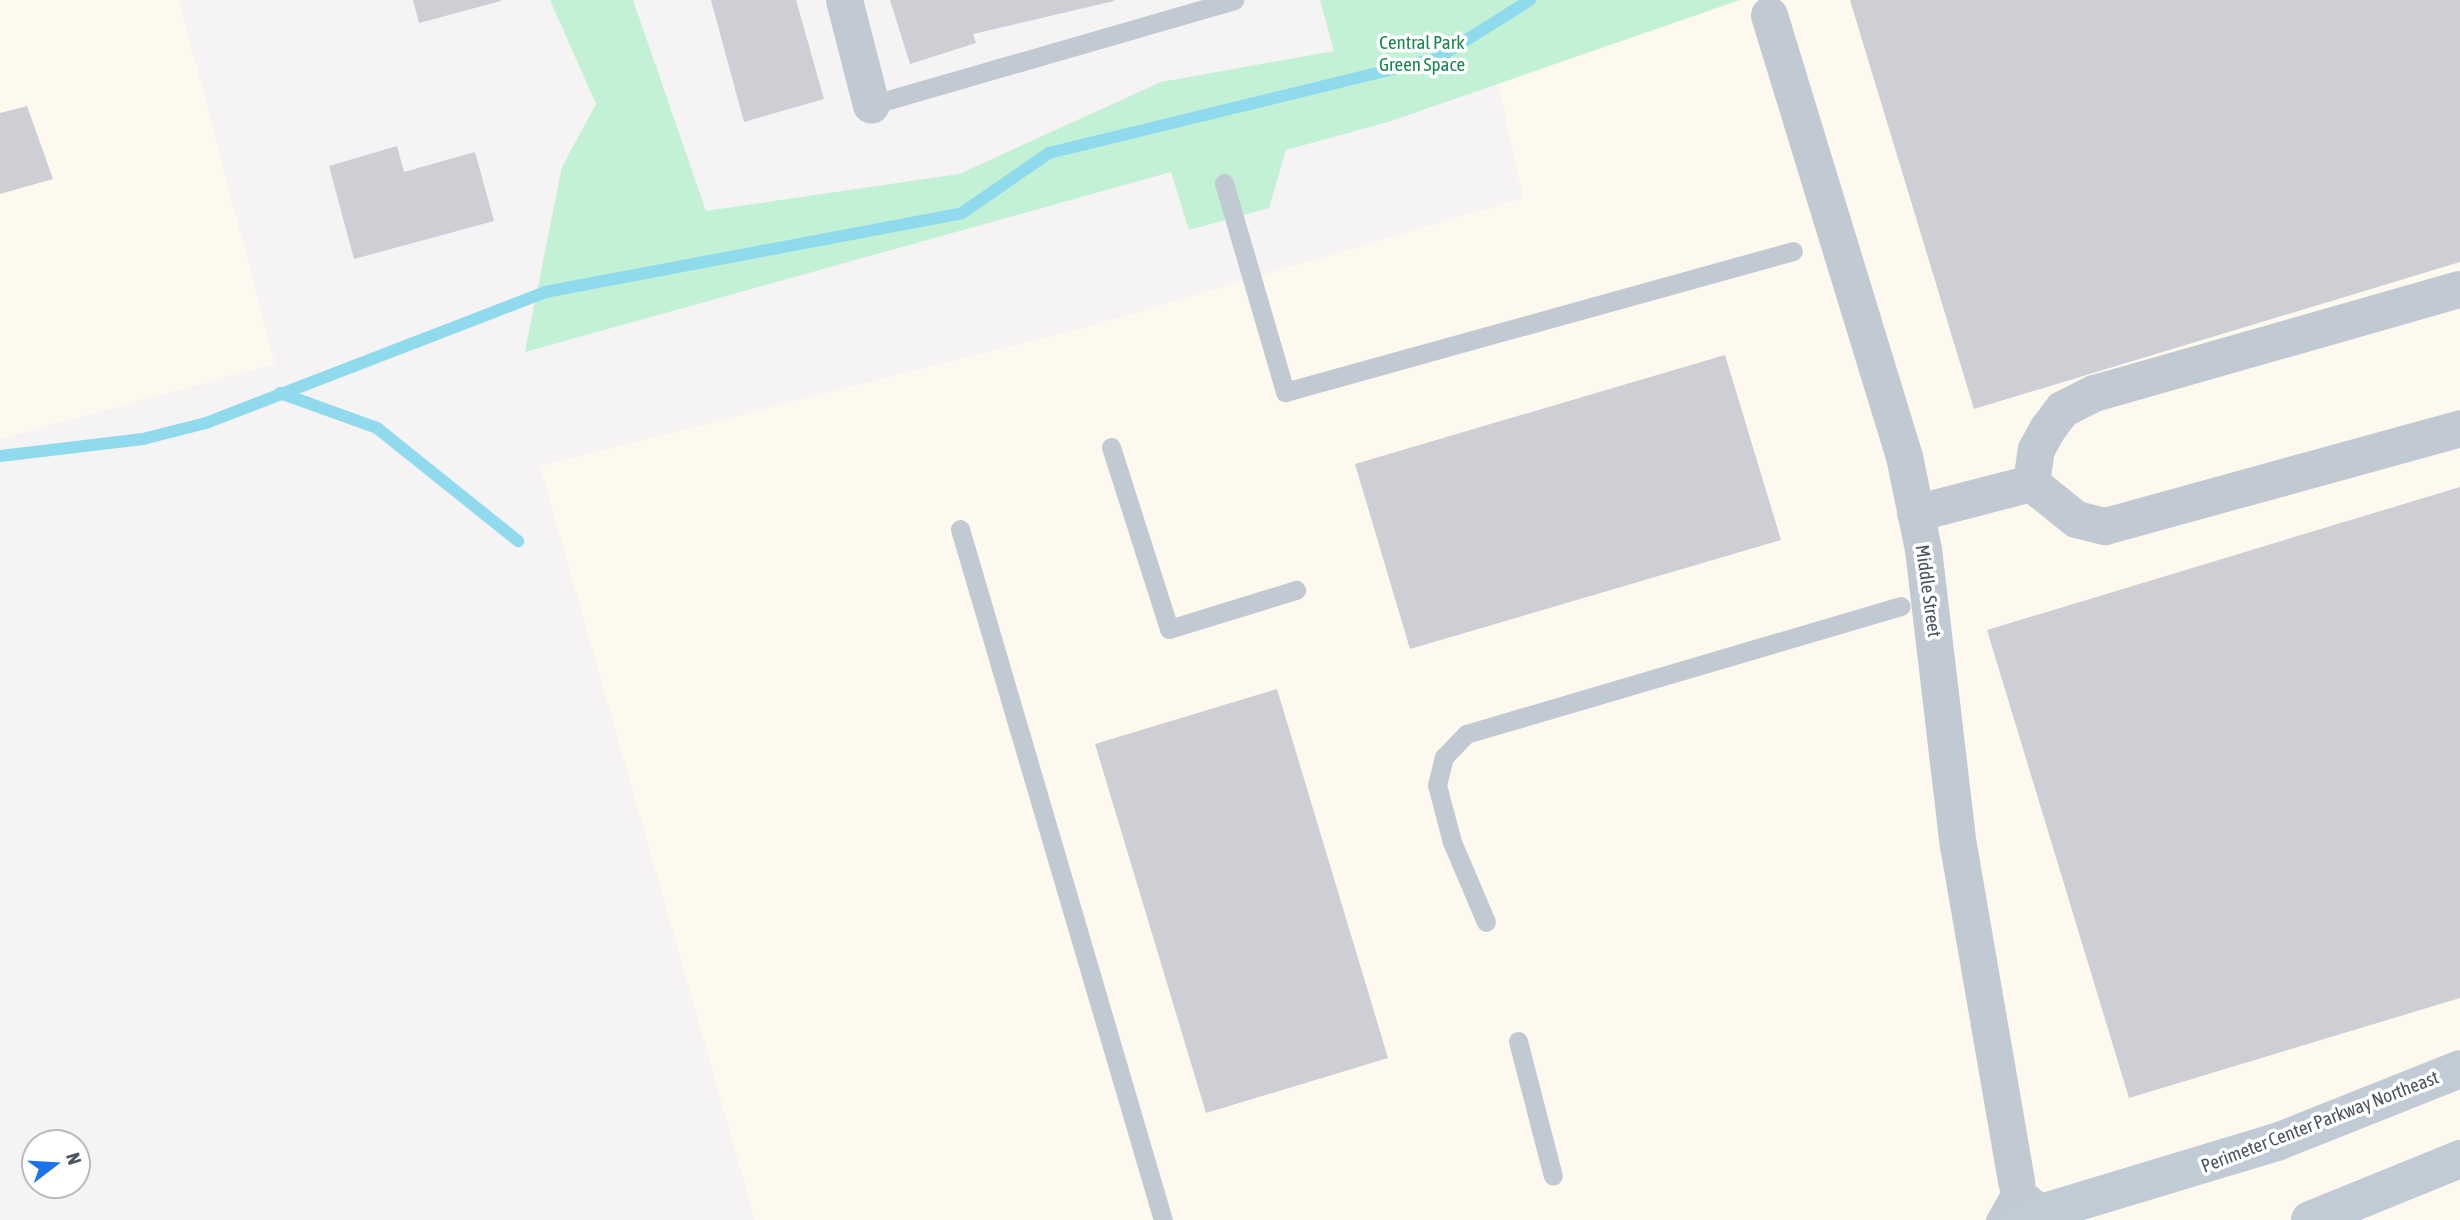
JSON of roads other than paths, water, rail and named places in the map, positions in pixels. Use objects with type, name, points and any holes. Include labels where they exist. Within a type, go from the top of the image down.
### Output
[{"type":"main road","name":"Perimeter Center Parkway Northeast","points":[[2042,1217],[2277,1142],[2460,1069]]},
{"type":"main road","points":[[2310,1220],[2460,1159]]},
{"type":"street","points":[[844,0],[871,105]]},
{"type":"street","name":"Middle Street","points":[[1769,15],[1915,513],[1958,845],[2016,1182]]},
{"type":"street","points":[[2032,483],[2036,449],[2046,429],[2062,410],[2094,393],[2460,289]]},
{"type":"street","points":[[2032,483],[2076,519],[2105,526],[2460,428]]},
{"type":"street","points":[[1915,513],[2032,483]]},
{"type":"lane","points":[[871,105],[1234,0]]},
{"type":"lane","points":[[1224,183],[1285,393],[1793,251]]},
{"type":"lane","points":[[1111,447],[1169,629],[1296,590]]},
{"type":"lane","points":[[960,529],[1163,1220]]},
{"type":"lane","points":[[1486,922],[1452,842],[1437,785],[1444,757],[1466,734],[1901,606]]},
{"type":"lane","points":[[1518,1041],[1553,1175]]},
{"type":"lane","points":[[1995,1220],[2016,1182],[2042,1217]]},
{"type":"waterway","points":[[0,456],[143,439],[206,423],[545,292],[962,213],[1049,153],[1436,59],[1530,0]]},
{"type":"waterway","points":[[280,393],[377,428],[518,541]]},
{"type":"park label","name":"Central Park Green Space","points":[[1422,54]]}]
